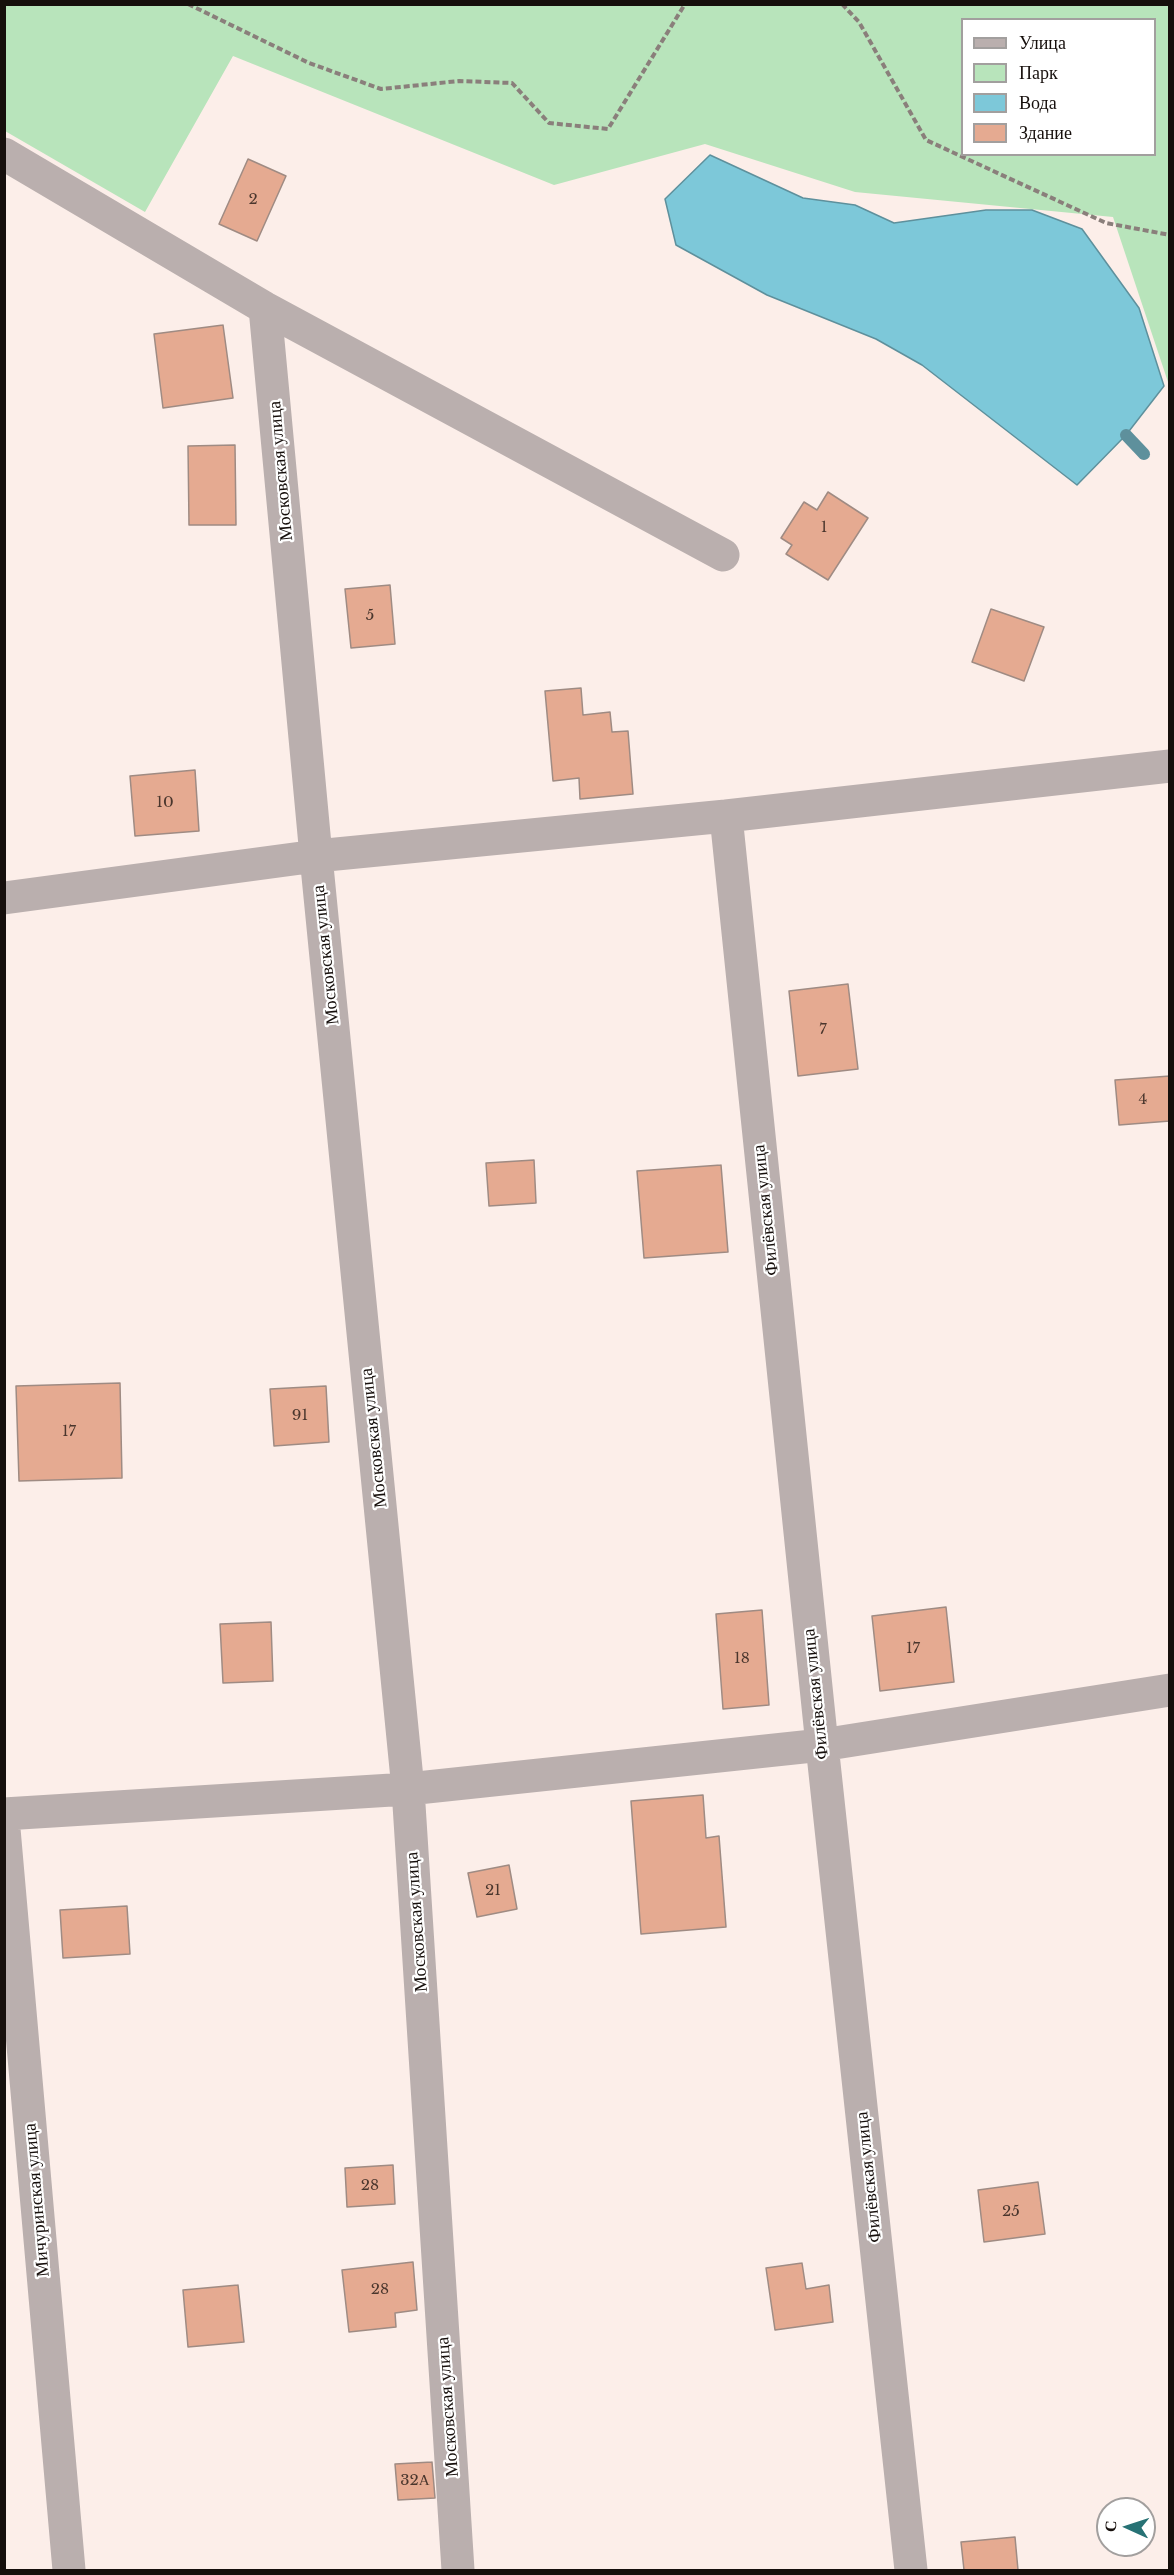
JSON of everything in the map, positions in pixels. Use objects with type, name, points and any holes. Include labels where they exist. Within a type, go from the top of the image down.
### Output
[{"type":"street","points":[[4,154],[265,308],[723,555]]},
{"type":"street","name":"Московская улица","points":[[265,308],[316,856],[408,1789],[458,2571]]},
{"type":"street","points":[[4,898],[316,856],[726,816],[1170,766]]},
{"type":"street","name":"Филёвская улица","points":[[726,816],[822,1744],[911,2571]]},
{"type":"street","points":[[4,1814],[408,1789],[822,1744],[1170,1690]]},
{"type":"street","name":"Мичуринская улица","points":[[4,1829],[69,2571]]},
{"type":"path","points":[[188,4],[309,63],[381,89],[459,81],[512,83],[549,123],[608,129],[685,4]]},
{"type":"path","points":[[842,4],[860,22],[926,140],[1106,224],[1170,235]]},
{"type":"green space","points":[[5,4],[1169,5],[1169,385],[1113,217],[855,192],[705,144],[554,185],[233,56],[145,212],[5,131]]},
{"type":"water","points":[[710,155],[803,198],[855,205],[894,223],[986,210],[1032,210],[1082,229],[1139,308],[1164,386],[1126,435],[1077,485],[922,365],[876,339],[767,295],[676,245],[665,199]]},
{"type":"building","points":[[248,159],[286,176],[257,241],[219,224]]},
{"type":"building","points":[[223,325],[233,398],[163,408],[154,334]]},
{"type":"building","points":[[235,445],[236,525],[189,525],[188,446]]},
{"type":"building","points":[[828,492],[868,518],[828,580],[786,554],[792,545],[781,538],[804,502],[817,510]]},
{"type":"building","points":[[390,585],[395,644],[351,648],[345,589]]},
{"type":"building","points":[[991,609],[1044,627],[1024,681],[972,662]]},
{"type":"building","points":[[581,688],[583,715],[610,712],[612,732],[628,731],[633,794],[580,799],[579,778],[553,781],[545,691]]},
{"type":"building","points":[[195,770],[199,831],[135,836],[130,776]]},
{"type":"building","points":[[848,984],[858,1069],[798,1076],[789,991]]},
{"type":"building","points":[[1170,1076],[1170,1121],[1119,1125],[1115,1080]]},
{"type":"building","points":[[534,1160],[536,1203],[489,1206],[486,1163]]},
{"type":"building","points":[[721,1165],[728,1252],[644,1258],[637,1171]]},
{"type":"building","points":[[120,1383],[122,1478],[19,1481],[16,1386]]},
{"type":"building","points":[[326,1386],[329,1442],[274,1446],[270,1389]]},
{"type":"building","points":[[946,1607],[954,1682],[880,1691],[872,1616]]},
{"type":"building","points":[[762,1610],[769,1705],[723,1709],[716,1614]]},
{"type":"building","points":[[271,1622],[273,1681],[223,1683],[220,1624]]},
{"type":"building","points":[[703,1795],[706,1838],[719,1836],[726,1927],[641,1934],[631,1801]]},
{"type":"building","points":[[509,1865],[517,1909],[477,1917],[468,1873]]},
{"type":"building","points":[[127,1906],[130,1954],[63,1958],[60,1910]]},
{"type":"building","points":[[393,2165],[395,2204],[347,2207],[345,2168]]},
{"type":"building","points":[[1038,2182],[1045,2234],[984,2242],[978,2190]]},
{"type":"building","points":[[413,2262],[417,2310],[395,2313],[396,2327],[349,2332],[342,2270]]},
{"type":"building","points":[[802,2263],[806,2289],[829,2285],[833,2322],[775,2330],[766,2268]]},
{"type":"building","points":[[238,2285],[244,2342],[188,2347],[183,2290]]},
{"type":"building","points":[[432,2462],[435,2498],[398,2500],[395,2464]]},
{"type":"building","points":[[1015,2537],[1018,2570],[964,2570],[961,2542]]},
{"type":"waterway","points":[[1126,435],[1144,454]]}]
